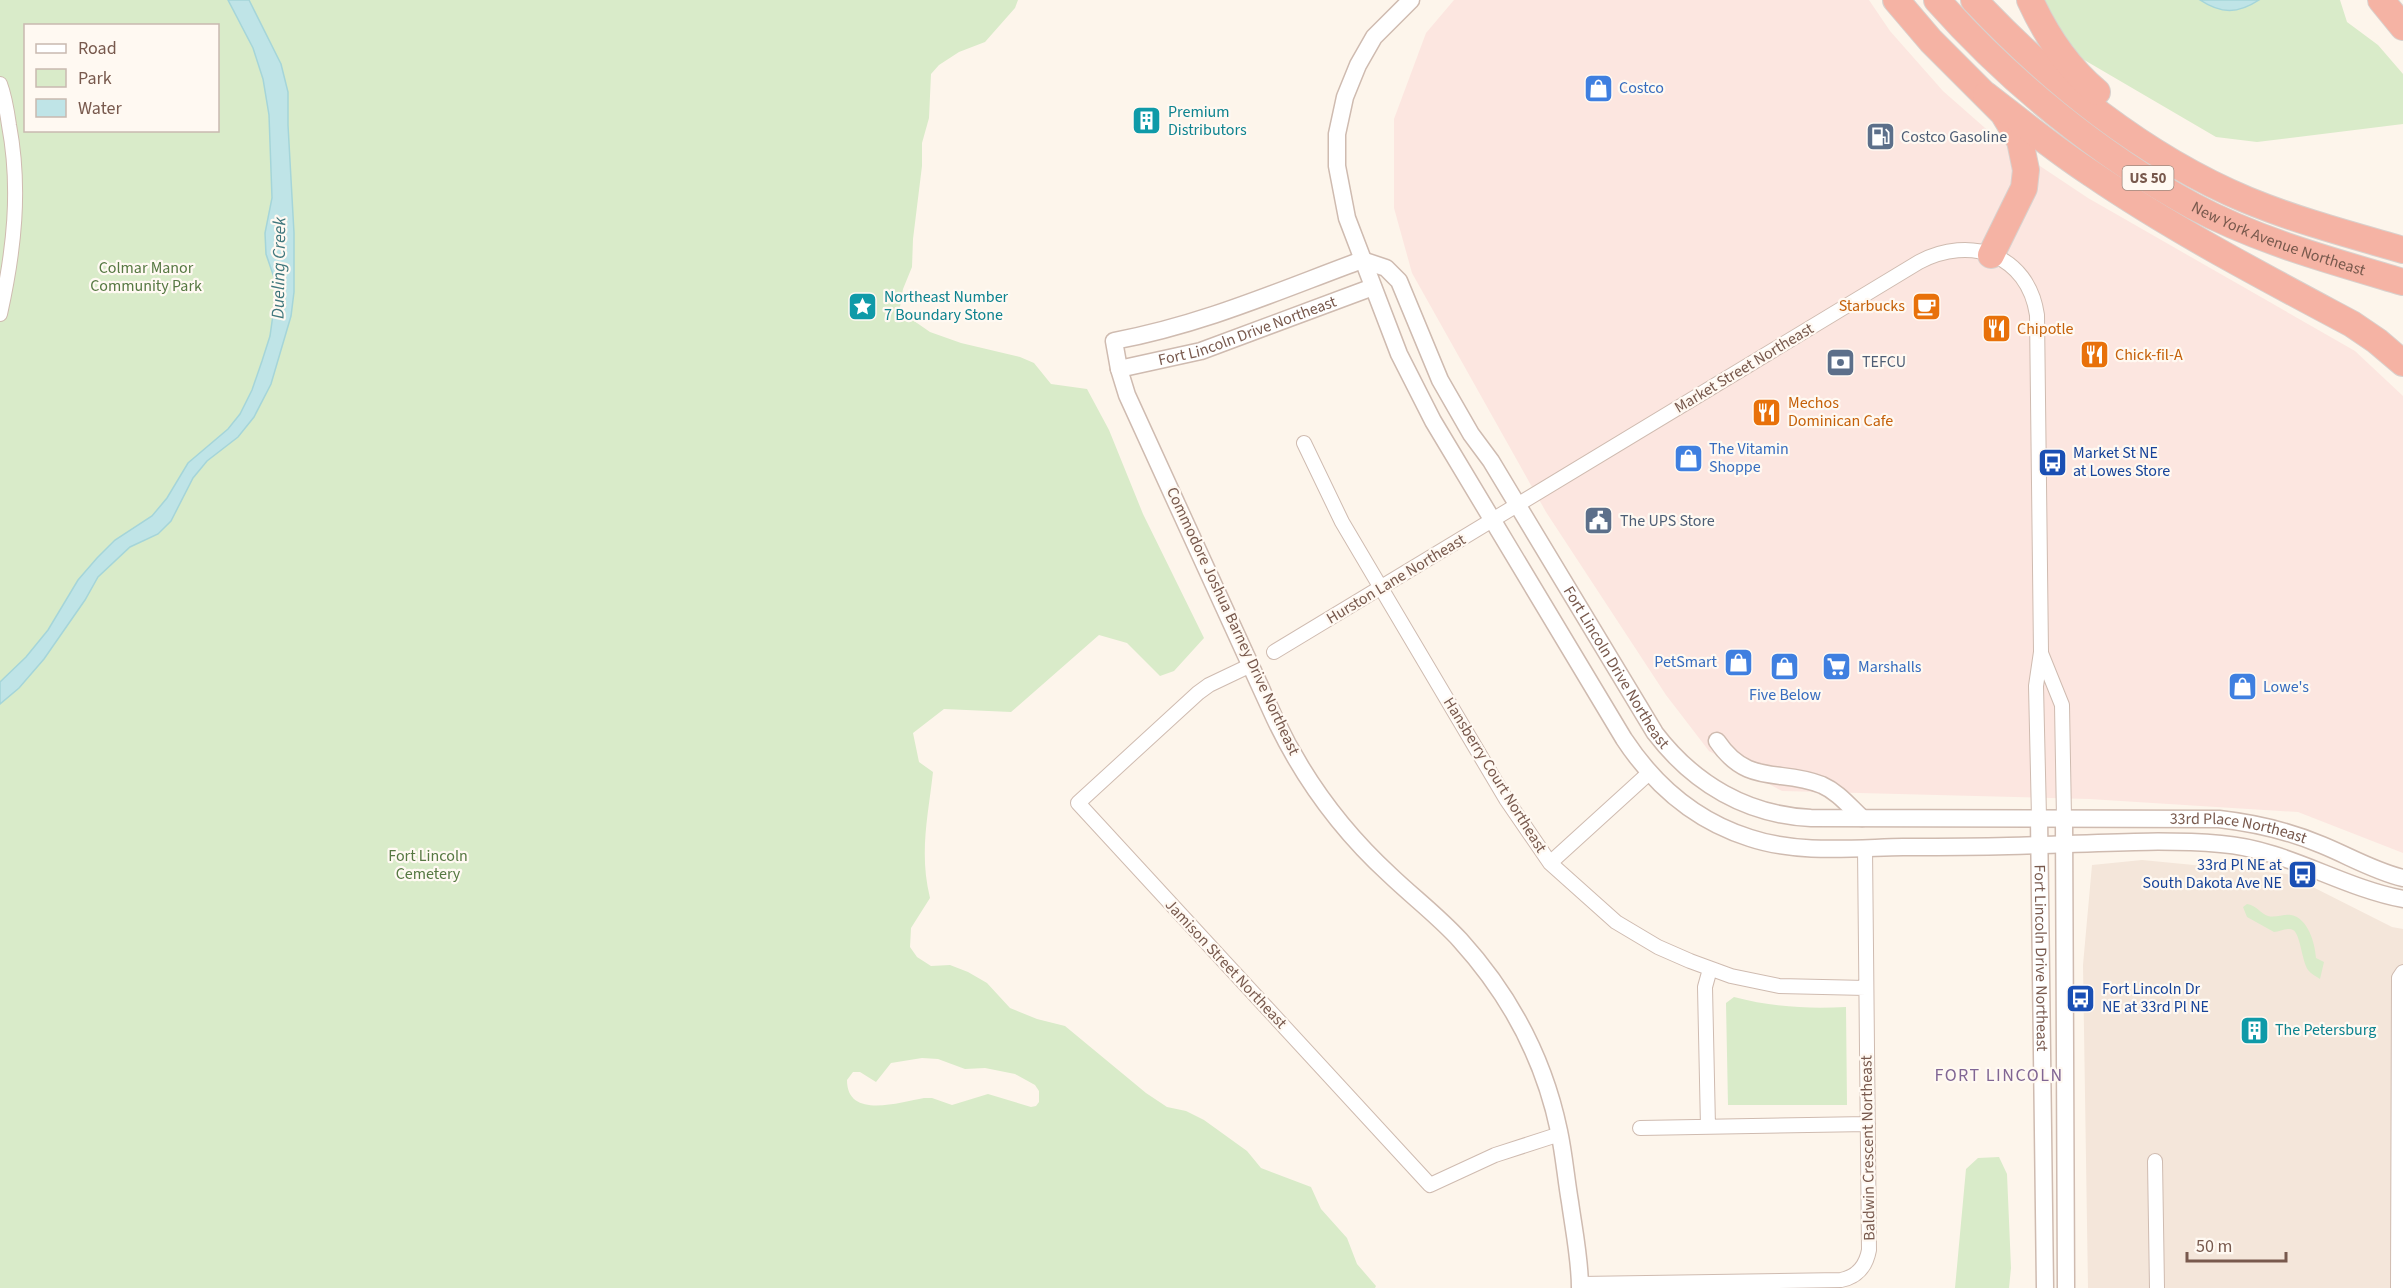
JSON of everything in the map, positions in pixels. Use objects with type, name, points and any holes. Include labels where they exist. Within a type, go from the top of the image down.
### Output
[{"type":"highway","points":[[1896,0],[1931,40],[2009,119],[2017,132],[2026,170],[2021,196],[1991,255]]},
{"type":"highway","name":"New York Avenue Northeast","points":[[1938,0],[1984,49],[2057,113],[2111,154],[2193,206],[2265,238],[2403,282]]},
{"type":"highway","name":"New York Avenue Northeast","points":[[1974,0],[2036,61],[2115,124],[2201,178],[2274,211],[2403,250]]},
{"type":"highway","points":[[2030,0],[2054,45],[2088,84],[2140,123],[2274,211]]},
{"type":"highway","points":[[2381,0],[2403,27]]},
{"type":"highway","points":[[1986,95],[2071,160],[2108,185],[2183,230],[2352,324],[2403,363]]},
{"type":"street","name":"Fort Lincoln Drive Northeast","points":[[1411,0],[1384,26],[1365,52],[1351,81],[1341,113],[1337,141],[1339,182],[1347,218],[1399,354],[1421,397],[1620,732],[1649,773],[1682,803],[1708,820],[1738,834],[1764,842],[1794,847],[1865,848],[2065,844]]},
{"type":"street","points":[[0,84],[13,146],[16,183],[11,261],[0,314]]},
{"type":"street","name":"Market Street Northeast","points":[[1518,506],[1919,262],[1952,249],[1976,249],[2009,265],[2024,280],[2037,315],[2041,652],[2036,686],[2039,817]]},
{"type":"street","name":"Fort Lincoln Drive Northeast","points":[[1114,341],[1216,316],[1362,260],[1386,268],[1399,281],[1431,360],[1471,434],[1491,461],[1650,727],[1686,769],[1724,795],[1765,812],[1795,817],[2064,818],[2066,1288]]},
{"type":"street","name":"Fort Lincoln Drive Northeast","points":[[1119,369],[1201,351],[1373,287]]},
{"type":"street","name":"Commodore Joshua Barney Drive Northeast","points":[[1114,341],[1127,396],[1282,732],[1325,803],[1370,855],[1459,939],[1500,990],[1522,1026],[1539,1065],[1560,1134],[1580,1286]]},
{"type":"street","name":"Hansberry Court Northeast","points":[[1304,442],[1342,522],[1506,799],[1550,863],[1616,922],[1658,947],[1710,969],[1747,980],[1779,986],[1866,988]]},
{"type":"street","name":"Hurston Lane Northeast","points":[[1274,652],[1518,506]]},
{"type":"street","name":"Market Street Northeast","points":[[2041,652],[2062,705],[2064,818]]},
{"type":"street","name":"Jamison Street Northeast","points":[[1251,665],[1209,685],[1198,693],[1078,803],[1430,1185],[1495,1155],[1560,1134]]},
{"type":"street","points":[[1717,741],[1729,756],[1744,767],[1763,774],[1823,786],[1836,794],[1862,818]]},
{"type":"street","points":[[1550,863],[1649,773]]},
{"type":"street","name":"Fort Lincoln Drive Northeast","points":[[2039,817],[2045,1288]]},
{"type":"street","name":"33rd Place Northeast","points":[[2064,818],[2201,818],[2238,821],[2291,834],[2403,878]]},
{"type":"street","name":"33rd Place Northeast","points":[[2065,844],[2189,842],[2236,845],[2278,855],[2364,889],[2403,899]]},
{"type":"street","name":"Baldwin Crescent Northeast","points":[[1580,1286],[1639,1282],[1834,1280],[1851,1277],[1864,1265],[1869,1250],[1865,848]]},
{"type":"street","points":[[1708,1127],[1705,987],[1710,969]]},
{"type":"street","points":[[2398,1288],[2399,978],[2403,972]]},
{"type":"street","points":[[2042,1039],[2064,1038]]},
{"type":"street","points":[[1640,1128],[1868,1124]]},
{"type":"street","points":[[2155,1161],[2157,1288]]},
{"type":"shaded area","points":[[1454,0],[1869,0],[1890,31],[1943,91],[1993,135],[2088,198],[2355,351],[2403,396],[2403,853],[2298,812],[2089,799],[1782,791],[1709,751],[1666,695],[1546,512],[1412,273],[1394,208],[1394,119],[1426,33]]},
{"type":"shaded area","points":[[2142,860],[2287,874],[2392,927],[2403,929],[2403,1288],[2088,1288],[2083,965],[2092,865]]},
{"type":"green space","name":"Fort Lincoln Cemetery","points":[[0,0],[1018,0],[1015,8],[985,42],[959,52],[939,65],[931,74],[929,118],[922,143],[922,166],[912,267],[903,289],[900,307],[904,314],[930,332],[1034,363],[1051,384],[1087,389],[1109,430],[1143,514],[1204,638],[1174,671],[1160,676],[1127,643],[1099,635],[1011,712],[944,709],[913,733],[919,762],[933,772],[925,850],[930,898],[911,928],[910,947],[917,957],[931,966],[950,965],[987,983],[1010,1008],[1037,1019],[1065,1026],[1146,1093],[1167,1107],[1186,1111],[1204,1120],[1247,1151],[1261,1168],[1311,1187],[1321,1209],[1347,1238],[1357,1264],[1376,1286],[1375,1288],[0,1288]],"holes":[[[922,1058],[938,1059],[965,1069],[985,1068],[1015,1074],[1035,1085],[1039,1091],[1039,1102],[1036,1106],[1031,1107],[988,1094],[952,1105],[932,1098],[924,1098],[876,1106],[856,1100],[849,1092],[847,1080],[853,1072],[860,1072],[876,1082],[891,1063]]]},
{"type":"green space","points":[[2043,0],[2340,0],[2347,22],[2378,45],[2403,74],[2403,124],[2257,142],[2216,137],[2074,54]]},
{"type":"green space","points":[[2247,904],[2268,916],[2291,915],[2302,921],[2310,932],[2316,958],[2324,962],[2320,979],[2308,970],[2295,932],[2289,929],[2274,932],[2247,917],[2243,907]]},
{"type":"green space","points":[[1734,997],[1790,1006],[1846,1007],[1847,1105],[1728,1105],[1726,1003]]},
{"type":"green space","points":[[1999,1157],[2007,1174],[2011,1268],[2009,1288],[1955,1288],[1966,1169],[1978,1158]]},
{"type":"water","name":"Dueling Creek","points":[[228,0],[249,0],[281,64],[288,92],[294,292],[291,316],[271,384],[254,417],[238,437],[207,461],[193,478],[171,521],[158,534],[130,547],[98,577],[44,659],[19,688],[0,704],[0,682],[26,657],[48,630],[78,580],[115,540],[152,516],[167,498],[188,463],[228,429],[240,414],[252,390],[262,361],[270,336],[277,286],[266,254],[265,233],[272,198],[269,115],[263,79],[253,48]]},
{"type":"water","points":[[2200,0],[2259,0],[2237,10],[2222,10]]},
{"type":"place","name":"Costco","points":[[1598,88]]},
{"type":"place","name":"Premium Distributors","points":[[1147,121]]},
{"type":"place","name":"Costco Gasoline","points":[[1880,137]]},
{"type":"place","name":"Northeast Number 7 Boundary Stone","points":[[863,306]]},
{"type":"place","name":"Starbucks","points":[[1926,306]]},
{"type":"place","name":"Chipotle","points":[[1996,329]]},
{"type":"place","name":"Chick-fil-A","points":[[2094,355]]},
{"type":"place","name":"TEFCU","points":[[1841,362]]},
{"type":"place","name":"Mechos Dominican Cafe","points":[[1767,412]]},
{"type":"place","name":"The Vitamin Shoppe","points":[[1688,458]]},
{"type":"place","name":"Market St NE at Lowes Store","points":[[2052,462]]},
{"type":"place","name":"The UPS Store","points":[[1599,521]]},
{"type":"place","name":"PetSmart","points":[[1738,662]]},
{"type":"place","name":"Five Below","points":[[1785,667]]},
{"type":"place","name":"Marshalls","points":[[1837,667]]},
{"type":"place","name":"Lowe's","points":[[2242,687]]},
{"type":"place","name":"33rd Pl NE at South Dakota Ave NE","points":[[2303,874]]},
{"type":"place","name":"Fort Lincoln Dr NE at 33rd Pl NE","points":[[2081,998]]},
{"type":"place","name":"The Petersburg","points":[[2254,1030]]},
{"type":"district","name":"FORT LINCOLN","points":[[1999,1075]]},
{"type":"park label","name":"Colmar Manor Community Park","points":[[146,277]]}]
